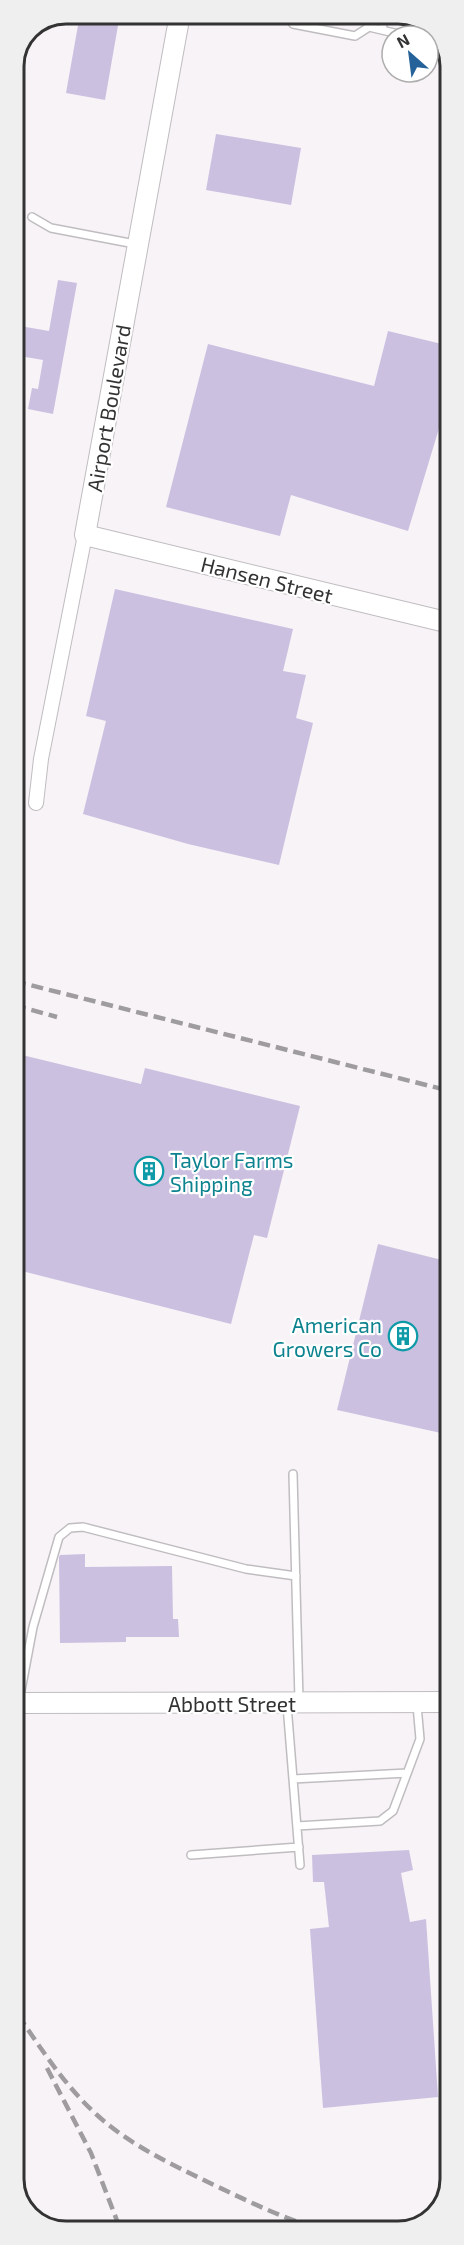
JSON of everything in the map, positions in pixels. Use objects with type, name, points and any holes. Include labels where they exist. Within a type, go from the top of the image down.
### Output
[{"type":"street","name":"Airport Boulevard","points":[[36,803],[41,759],[85,535],[178,24]]},
{"type":"street","name":"Hansen Street","points":[[85,535],[440,621]]},
{"type":"street","name":"Abbott Street","points":[[24,1703],[440,1702]]},
{"type":"lane","points":[[292,24],[355,36],[369,27],[380,30]]},
{"type":"lane","points":[[32,217],[51,228],[138,244]]},
{"type":"lane","points":[[293,1474],[296,1576],[293,1779],[300,1865]]},
{"type":"lane","points":[[24,1667],[59,1537],[70,1528],[83,1527],[246,1569],[296,1576]]},
{"type":"lane","points":[[297,1826],[380,1821],[393,1811],[420,1739],[417,1702]]},
{"type":"lane","points":[[293,1779],[407,1773]]},
{"type":"lane","points":[[190,1855],[299,1847]]},
{"type":"building","points":[[78,24],[118,24],[105,100],[66,93]]},
{"type":"building","points":[[216,134],[301,148],[291,205],[206,190]]},
{"type":"building","points":[[58,280],[77,283],[53,414],[28,409],[32,388],[38,389],[43,360],[24,357],[24,327],[49,331]]},
{"type":"building","points":[[388,331],[440,344],[440,425],[408,531],[291,495],[280,536],[166,507],[208,344],[374,386]]},
{"type":"building","points":[[115,589],[293,629],[283,671],[306,675],[296,718],[313,723],[279,865],[188,844],[83,814],[106,721],[86,716]]},
{"type":"building","name":"Taylor Farms Shipping","points":[[24,1055],[141,1084],[145,1068],[300,1106],[267,1238],[254,1235],[231,1324],[24,1272]]},
{"type":"building","name":"American Growers Co","points":[[378,1244],[440,1260],[440,1433],[337,1410]]},
{"type":"building","points":[[85,1554],[85,1567],[172,1566],[173,1619],[178,1619],[179,1637],[126,1637],[126,1642],[60,1643],[59,1557],[60,1555]]},
{"type":"building","points":[[409,1850],[413,1870],[401,1873],[410,1922],[426,1919],[438,2097],[323,2108],[310,1929],[329,1927],[324,1882],[313,1882],[312,1855]]},
{"type":"railway","points":[[24,984],[440,1088]]},
{"type":"railway","points":[[24,1008],[57,1017]]},
{"type":"railway","points":[[24,2024],[54,2067],[85,2104],[110,2126],[168,2162],[296,2221]]},
{"type":"railway","points":[[47,2068],[91,2153],[117,2221]]},
{"type":"place","name":"Taylor Farms Shipping","points":[[149,1171]]},
{"type":"place","name":"American Growers Co","points":[[403,1336]]}]
